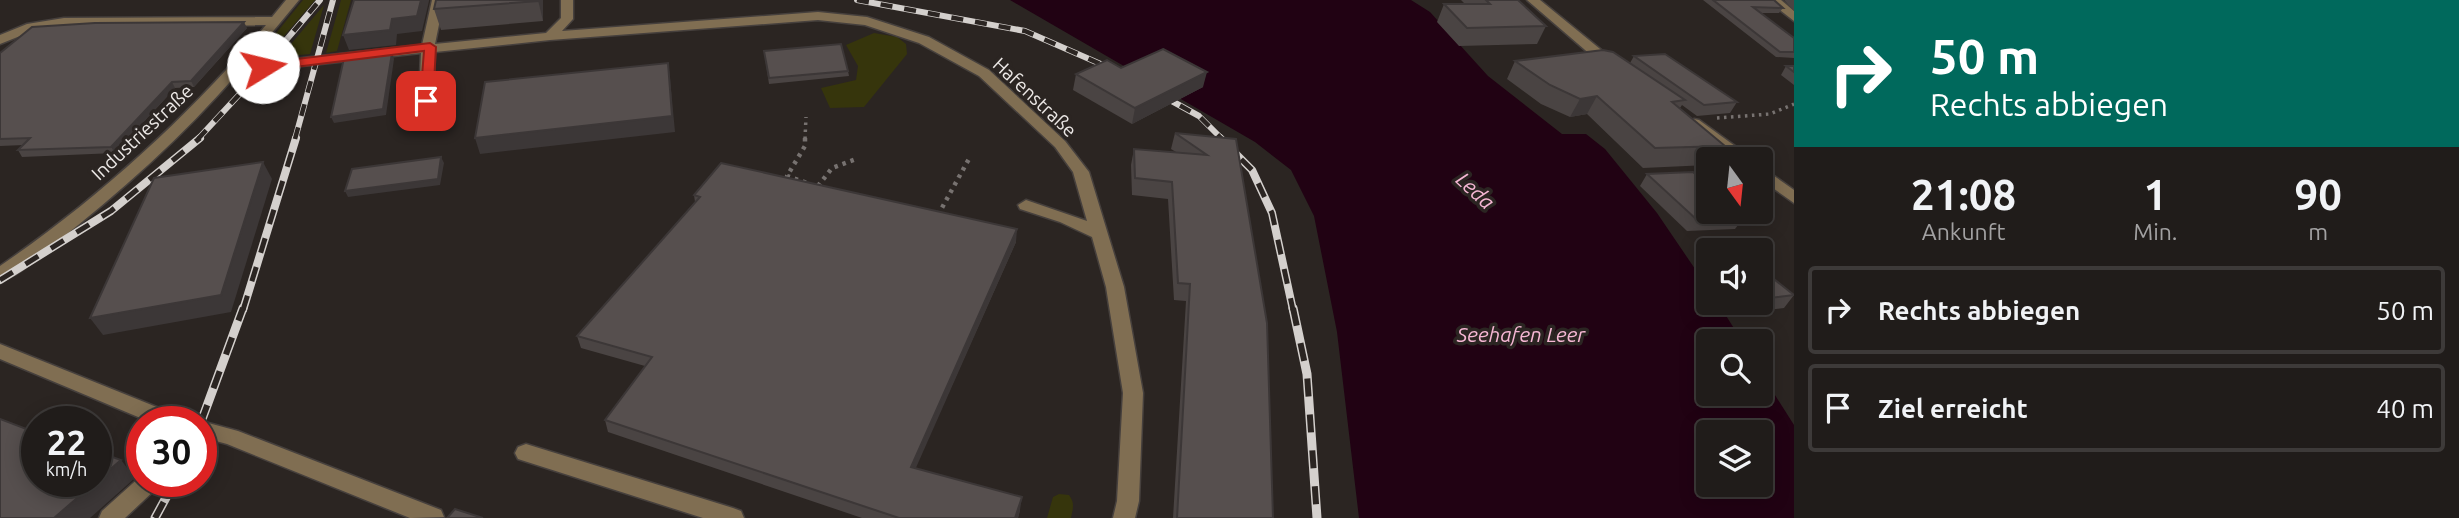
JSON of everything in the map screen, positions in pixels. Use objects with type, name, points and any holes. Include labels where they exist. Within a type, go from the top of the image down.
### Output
[{"type":"street","name":"Industriestraße","points":[[0,275],[136,168],[236,69],[293,0]]},
{"type":"street","points":[[425,121],[429,35],[438,0]]},
{"type":"street","points":[[550,36],[567,19],[567,0]]},
{"type":"street","points":[[1533,0],[1619,71]]},
{"type":"street","points":[[1773,0],[1794,17]]},
{"type":"street","name":"Hafenstraße","points":[[236,69],[550,36],[818,16],[867,21],[924,40],[984,73],[1060,144],[1081,172],[1115,287],[1133,393],[1128,501],[1124,518]]},
{"type":"street","points":[[0,40],[32,27],[64,22],[276,21]]},
{"type":"street","points":[[1683,115],[1719,135],[1732,147]]},
{"type":"street","points":[[1773,181],[1794,198]]},
{"type":"street","points":[[1027,205],[1066,218],[1100,234]]},
{"type":"street","points":[[0,352],[133,406]]},
{"type":"street","points":[[217,433],[433,517]]},
{"type":"street","points":[[526,453],[733,518]]},
{"type":"street","points":[[110,518],[133,497]]},
{"type":"path","points":[[1683,115],[1770,114],[1794,104]]},
{"type":"path","points":[[806,117],[805,146],[787,176],[831,189]]},
{"type":"path","points":[[932,225],[970,157]]},
{"type":"path","points":[[818,186],[832,169],[856,159]]},
{"type":"path","points":[[926,210],[939,213]]},
{"type":"shaded area","points":[[303,0],[315,0],[271,51],[266,51],[265,47]]},
{"type":"shaded area","points":[[341,0],[351,0],[337,51],[326,53]]},
{"type":"shaded area","points":[[324,5],[310,54],[280,57]]},
{"type":"shaded area","points":[[874,33],[897,37],[906,44],[907,54],[864,107],[830,108],[821,88],[856,80],[858,66],[846,45]]},
{"type":"shaded area","points":[[1059,494],[1069,495],[1071,498],[1071,518],[1047,518],[1053,497]]},
{"type":"water","name":"Seehafen Leer","points":[[1010,0],[1411,0],[1430,12],[1488,76],[1562,134],[1586,134],[1605,149],[1657,213],[1696,270],[1696,315],[1726,315],[1734,329],[1696,329],[1696,406],[1773,406],[1773,392],[1794,425],[1794,518],[1359,518],[1337,332],[1314,216],[1291,170],[1255,142]]},
{"type":"building","points":[[354,0],[421,0],[417,16],[392,19],[390,30],[343,35]]},
{"type":"building","points":[[436,0],[538,0],[538,1],[434,9]]},
{"type":"building","points":[[1486,0],[1518,0],[1546,26],[1467,28],[1444,4],[1490,4]]},
{"type":"building","points":[[1713,0],[1774,0],[1783,8],[1753,7],[1794,38],[1794,52],[1780,52]]},
{"type":"building","points":[[244,22],[191,81],[172,82],[111,147],[18,150],[30,138],[0,139],[0,53],[32,27],[95,23]]},
{"type":"building","points":[[841,44],[848,71],[769,78],[764,51]]},
{"type":"building","points":[[1163,49],[1207,72],[1135,108],[1076,74],[1107,60],[1121,68]]},
{"type":"building","points":[[1603,50],[1613,52],[1685,100],[1672,102],[1725,146],[1655,148],[1597,96],[1580,99],[1550,85],[1515,61]]},
{"type":"building","points":[[392,53],[383,109],[331,117],[344,58]]},
{"type":"building","points":[[1665,54],[1737,102],[1704,105],[1634,56]]},
{"type":"building","points":[[668,63],[672,116],[475,138],[485,82]]},
{"type":"building","points":[[1175,133],[1236,139],[1267,323],[1273,518],[1177,518],[1190,284],[1178,283],[1172,182],[1135,178],[1134,149],[1207,155]]},
{"type":"building","points":[[441,157],[438,179],[345,191],[352,169]]},
{"type":"building","points":[[263,162],[221,295],[90,318],[154,178]]},
{"type":"building","points":[[721,163],[1017,229],[911,467],[1022,497],[1015,518],[899,518],[605,420],[652,357],[577,336],[700,197],[694,195]]},
{"type":"building","points":[[1693,172],[1696,175],[1696,219],[1647,174]]},
{"type":"building","points":[[1773,278],[1794,295],[1773,298]]},
{"type":"building","points":[[0,419],[21,427],[21,497],[78,497],[54,518],[0,518]]},
{"type":"building","points":[[112,457],[121,460],[112,468]]},
{"type":"building","points":[[455,509],[483,518],[447,518]]},
{"type":"railway","points":[[198,139],[320,0]]},
{"type":"railway","points":[[295,139],[333,0]]},
{"type":"railway","points":[[857,0],[1025,31],[1119,72]]},
{"type":"railway","points":[[1159,94],[1199,116],[1222,139]]},
{"type":"railway","points":[[0,280],[111,211],[200,138]]},
{"type":"railway","points":[[243,310],[296,138]]},
{"type":"railway","points":[[1220,138],[1252,170],[1272,213],[1293,310]]},
{"type":"railway","points":[[207,406],[243,308]]},
{"type":"railway","points":[[1293,308],[1307,374],[1317,518]]},
{"type":"railway","points":[[155,518],[166,497]]},
{"type":"route","points":[[263,67],[317,58],[430,47],[426,101]]},
{"type":"water label","name":"Leda","points":[[1475,191]]}]
